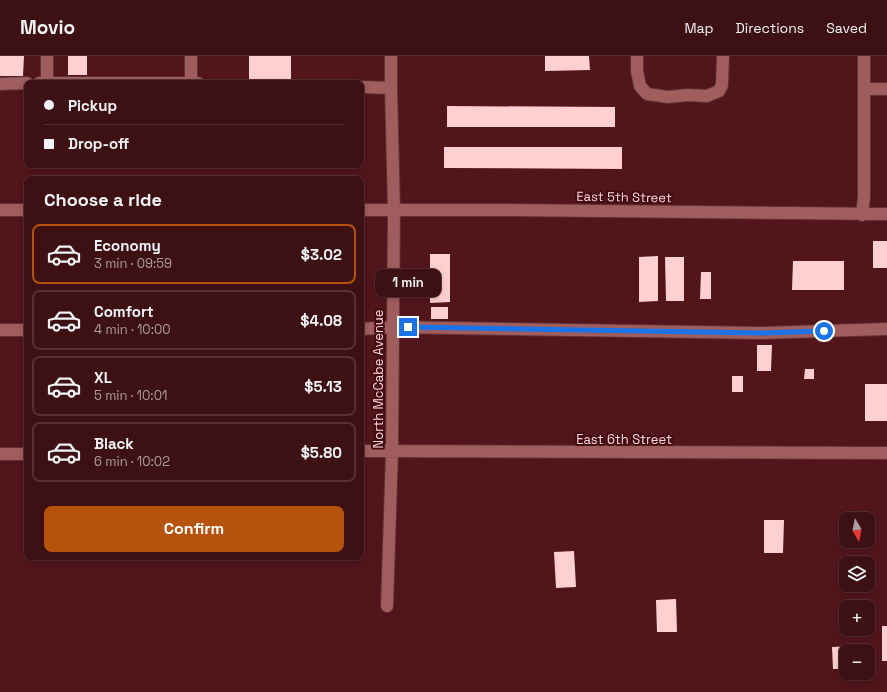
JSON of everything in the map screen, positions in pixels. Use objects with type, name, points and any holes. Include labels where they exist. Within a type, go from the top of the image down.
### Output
[{"type":"street","points":[[47,56],[47,80]]},
{"type":"street","points":[[191,56],[191,80]]},
{"type":"street","name":"North McCabe Avenue","points":[[387,606],[392,451],[394,210],[391,56]]},
{"type":"street","points":[[637,56],[636,71],[640,86],[647,94],[668,97],[688,95],[707,96],[719,91],[722,85],[724,56]]},
{"type":"street","points":[[862,215],[864,189],[864,56]]},
{"type":"street","points":[[0,84],[24,83]]},
{"type":"street","points":[[364,87],[391,88]]},
{"type":"street","points":[[864,89],[887,89]]},
{"type":"street","points":[[0,210],[24,210]]},
{"type":"street","name":"East 5th Street","points":[[364,210],[887,214]]},
{"type":"street","points":[[364,329],[392,327],[761,333],[887,330]]},
{"type":"street","points":[[0,330],[24,330]]},
{"type":"street","name":"East 6th Street","points":[[364,451],[887,454]]},
{"type":"street","points":[[0,454],[24,454]]},
{"type":"building","points":[[0,56],[24,56],[23,76],[0,76]]},
{"type":"building","points":[[68,56],[87,56],[87,75],[68,75]]},
{"type":"building","points":[[249,56],[291,56],[291,80],[249,80]]},
{"type":"building","points":[[545,56],[589,56],[590,70],[545,71]]},
{"type":"building","points":[[447,106],[615,107],[615,127],[447,127]]},
{"type":"building","points":[[444,147],[622,147],[622,169],[444,168]]},
{"type":"building","points":[[873,241],[887,241],[887,268],[873,268]]},
{"type":"building","points":[[430,254],[450,254],[450,302],[430,303]]},
{"type":"building","points":[[658,256],[658,301],[639,302],[639,257]]},
{"type":"building","points":[[665,257],[684,257],[684,301],[666,301]]},
{"type":"building","points":[[793,261],[844,261],[844,290],[792,290]]},
{"type":"building","points":[[701,272],[711,272],[711,299],[700,299]]},
{"type":"building","points":[[431,307],[448,307],[448,319],[431,319]]},
{"type":"building","points":[[757,345],[772,345],[771,371],[757,371]]},
{"type":"building","points":[[805,369],[814,369],[814,379],[804,379]]},
{"type":"building","points":[[732,376],[743,376],[743,392],[732,392]]},
{"type":"building","points":[[865,384],[887,384],[887,421],[865,421]]},
{"type":"building","points":[[764,520],[784,520],[783,553],[764,553]]},
{"type":"building","points":[[574,551],[576,587],[556,588],[554,552]]},
{"type":"building","points":[[676,599],[677,632],[657,632],[656,600]]},
{"type":"building","points":[[882,626],[887,626],[887,661],[882,661]]},
{"type":"building","points":[[832,647],[839,647],[839,669],[833,669]]},
{"type":"route","points":[[408,327],[761,333],[824,331]]}]
